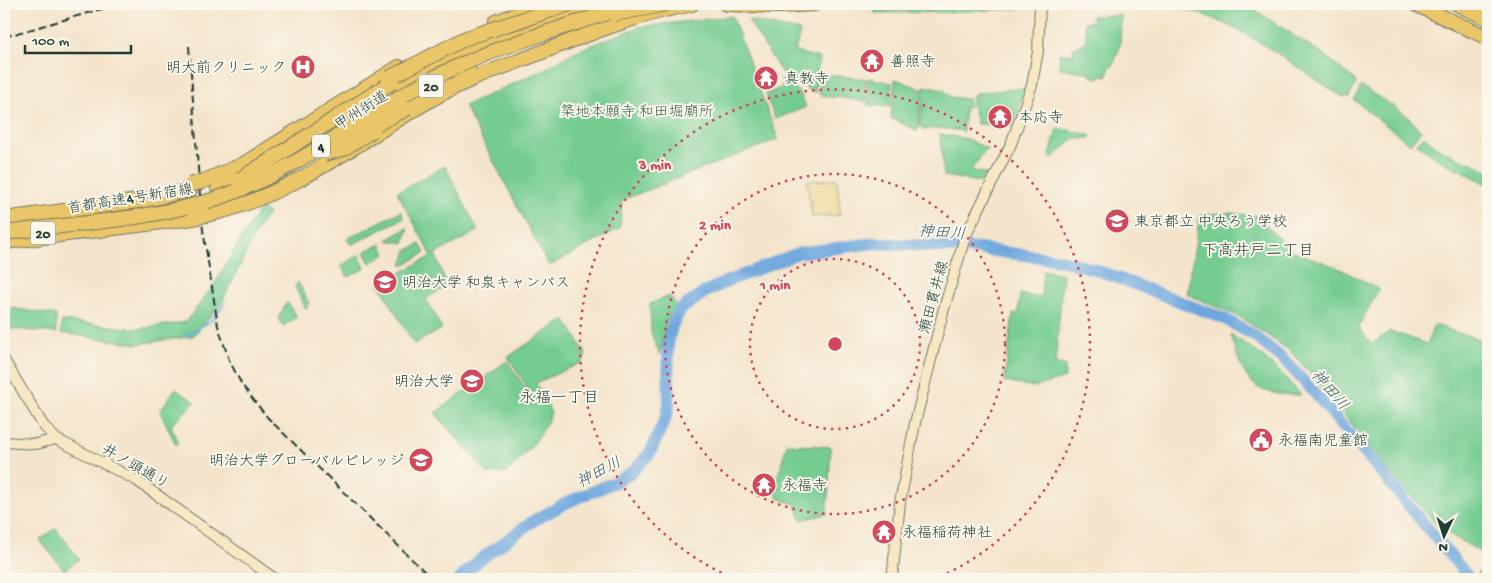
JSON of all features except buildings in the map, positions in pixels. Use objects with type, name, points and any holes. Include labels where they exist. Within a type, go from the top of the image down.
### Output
[{"type":"highway","name":"20","points":[[204,183],[242,165],[418,56],[465,34],[543,4]]},
{"type":"highway","points":[[239,180],[415,68],[467,43],[564,4]]},
{"type":"highway","points":[[294,132],[389,78],[466,38],[570,4]]},
{"type":"highway","name":"甲州街道","points":[[4,218],[146,200],[244,171],[440,59],[490,38],[586,4]]},
{"type":"highway","name":"首都高速4号新宿線","points":[[4,223],[169,202],[194,196],[239,180],[275,163],[443,63],[492,43],[604,4]]},
{"type":"highway","name":"首都高速4号新宿線","points":[[4,232],[170,210],[222,197],[268,178],[424,84],[470,61],[636,4]]},
{"type":"highway","name":"4","points":[[622,8],[651,4]]},
{"type":"highway","points":[[288,185],[427,91],[476,67],[624,11],[668,4]]},
{"type":"highway","name":"甲州街道","points":[[4,238],[199,214],[256,194],[404,101],[474,65],[569,32],[638,12],[675,4]]},
{"type":"highway","points":[[170,210],[204,205],[248,192],[283,177],[389,116],[408,108],[453,83],[501,63],[645,14],[692,4]]},
{"type":"highway","points":[[726,4],[779,6],[814,4]]},
{"type":"highway","points":[[1415,4],[1488,38]]},
{"type":"highway","points":[[1436,4],[1488,29]]},
{"type":"highway","points":[[1457,4],[1488,19]]},
{"type":"highway","points":[[1475,4],[1488,11]]},
{"type":"highway","points":[[4,242],[199,214],[258,200],[288,185],[454,88],[603,28]]},
{"type":"highway","name":"20","points":[[4,214],[190,188]]},
{"type":"main road","name":"瀬田貫井線","points":[[892,579],[900,502],[915,423],[962,250],[987,190],[1011,144],[1032,85],[1038,51],[1040,4]]},
{"type":"main road","name":"井ノ頭通り","points":[[4,360],[43,425],[56,439],[136,480],[275,579]]},
{"type":"main road","points":[[4,442],[36,444],[56,439]]},
{"type":"main road","points":[[1482,579],[1488,571]]},
{"type":"green space","points":[[874,4],[1035,4],[1035,7],[955,12],[875,13]]},
{"type":"green space","points":[[1160,4],[1246,4],[1325,56],[1354,79],[1356,83],[1349,97],[1343,97],[1256,40],[1233,28],[1210,17]]},
{"type":"green space","points":[[1121,15],[1120,46],[1113,66],[1110,66],[1107,76],[1100,75],[1099,78],[1090,76],[1091,73],[1060,68],[1059,54],[1073,54],[1074,47],[1081,46],[1082,43],[1086,42],[1085,22],[1092,22],[1092,16]]},
{"type":"green space","name":"築地本願寺 和田堀廟所","points":[[732,16],[778,139],[622,200],[620,228],[549,266],[464,106],[547,68],[574,52],[639,27]]},
{"type":"green space","points":[[748,20],[800,31],[795,52],[819,58],[815,93],[783,75]]},
{"type":"green space","points":[[821,74],[866,79],[865,102],[834,96],[833,98],[819,94]]},
{"type":"green space","points":[[868,78],[892,83],[890,107],[868,105]]},
{"type":"green space","points":[[895,79],[922,89],[918,131],[891,118]]},
{"type":"green space","points":[[783,80],[800,93],[806,107],[775,119],[766,94],[783,87],[781,81]]},
{"type":"green space","points":[[924,86],[944,90],[951,97],[968,99],[969,107],[965,107],[963,131],[938,128],[924,130],[924,127],[920,127]]},
{"type":"green space","points":[[1361,86],[1406,115],[1421,131],[1410,144],[1354,100]]},
{"type":"green space","points":[[1026,88],[1013,126],[977,124],[971,99],[975,93]]},
{"type":"green space","points":[[1057,128],[1090,135],[1090,138],[1072,140],[1053,158],[1050,156]]},
{"type":"green space","points":[[940,134],[967,139],[987,149],[971,170],[990,175],[985,183],[944,176]]},
{"type":"green space","points":[[1424,136],[1441,150],[1488,170],[1488,184],[1435,158],[1417,144]]},
{"type":"green space","points":[[445,166],[478,231],[435,254],[447,286],[426,299],[442,329],[414,344],[379,284],[432,256],[397,192]]},
{"type":"green space","points":[[261,207],[268,214],[261,223],[221,304],[193,336],[138,344],[61,333],[62,321],[137,329],[186,322],[211,289]]},
{"type":"green space","points":[[401,211],[404,218],[351,245],[347,239]]},
{"type":"green space","points":[[1229,213],[1257,216],[1290,250],[1334,266],[1379,289],[1358,327],[1372,344],[1390,331],[1427,344],[1434,325],[1488,342],[1488,550],[1485,555],[1441,529],[1386,468],[1319,383],[1289,350],[1240,317],[1187,294],[1200,215]]},
{"type":"green space","points":[[408,228],[404,243],[387,240]]},
{"type":"green space","points":[[381,244],[386,254],[370,263],[364,252]]},
{"type":"green space","points":[[420,244],[425,253],[402,266],[407,250]]},
{"type":"green space","points":[[359,255],[365,268],[348,277],[341,266]]},
{"type":"green space","points":[[1043,270],[1063,274],[1055,364],[1065,365],[1065,378],[1035,387],[1004,382],[1013,314],[1018,315],[1020,294],[1041,298]]},
{"type":"green space","points":[[298,282],[309,303],[306,309],[295,287]]},
{"type":"green space","points":[[669,296],[676,304],[665,324],[660,355],[651,333],[650,304]]},
{"type":"green space","points":[[287,302],[297,317],[283,326],[278,318]]},
{"type":"green space","points":[[4,307],[56,315],[56,333],[4,328]]},
{"type":"green space","points":[[565,319],[586,354],[583,362],[536,383],[551,413],[543,430],[506,473],[488,474],[435,413],[507,361],[526,389],[528,388],[508,357]]},
{"type":"green space","points":[[1231,335],[1269,362],[1301,395],[1271,393],[1260,389],[1252,383],[1240,364]]},
{"type":"green space","points":[[175,389],[195,402],[171,426],[178,441],[176,445],[160,411]]},
{"type":"green space","points":[[787,444],[831,447],[827,514],[801,520],[795,504],[778,498],[774,489]]},
{"type":"green space","points":[[56,528],[79,559],[64,570],[40,540]]},
{"type":"sand","points":[[837,179],[840,215],[812,217],[807,181]]},
{"type":"waterway","name":"神田川","points":[[460,579],[478,561],[533,521],[568,502],[615,482],[633,471],[650,453],[666,417],[669,403],[668,343],[672,326],[681,309],[705,292],[798,253],[874,243],[979,249],[1061,260],[1097,270],[1225,319],[1253,335],[1283,359],[1313,391],[1470,579]]},
{"type":"waterway","points":[[184,337],[212,320],[225,303]]},
{"type":"railway","points":[[4,37],[119,4]]},
{"type":"railway","points":[[189,46],[202,223],[218,326],[229,360],[242,385],[267,417],[432,579]]},
{"type":"place","name":"善照寺","points":[[872,61]]},
{"type":"place","name":"明大前クリニック","points":[[303,67]]},
{"type":"place","name":"真教寺","points":[[766,78]]},
{"type":"place","name":"本応寺","points":[[1000,117]]},
{"type":"place","name":"東京都立 中央ろう学校","points":[[1117,221]]},
{"type":"place","name":"明治大学 和泉キャンパス","points":[[385,282]]},
{"type":"place","name":"明治大学","points":[[472,381]]},
{"type":"place","name":"永福南児童館","points":[[1261,440]]},
{"type":"place","name":"明治大学グローバルビレッジ","points":[[421,460]]},
{"type":"place","name":"永福寺","points":[[764,485]]},
{"type":"place","name":"永福稲荷神社","points":[[884,532]]},
{"type":"district","name":"下高井戸二丁目","points":[[1258,249]]},
{"type":"district","name":"永福一丁目","points":[[559,396]]}]
